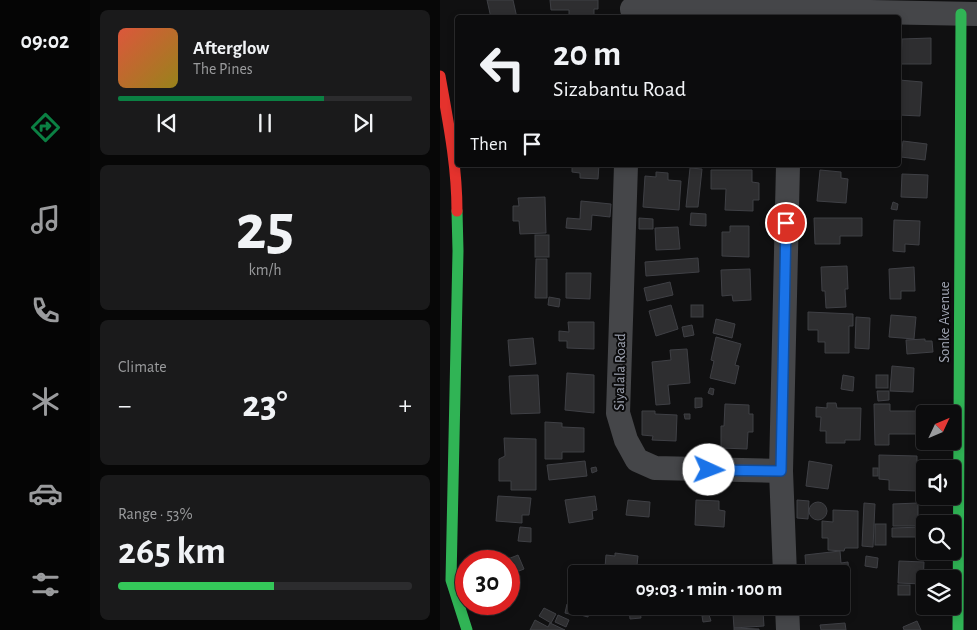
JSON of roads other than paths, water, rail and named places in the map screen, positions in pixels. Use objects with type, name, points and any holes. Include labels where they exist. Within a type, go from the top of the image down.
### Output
[{"type":"street","points":[[631,9],[791,12],[818,5],[969,14]]},
{"type":"street","name":"Sonke Avenue","points":[[958,630],[968,527],[969,14]]},
{"type":"street","points":[[440,76],[453,152],[457,198],[458,251],[451,580],[467,630]]},
{"type":"street","name":"Siyalala Road","points":[[626,167],[618,413],[626,440],[637,460],[655,468],[781,471]]},
{"type":"street","points":[[785,565],[781,471],[788,167]]},
{"type":"street","points":[[787,615],[788,630]]}]
